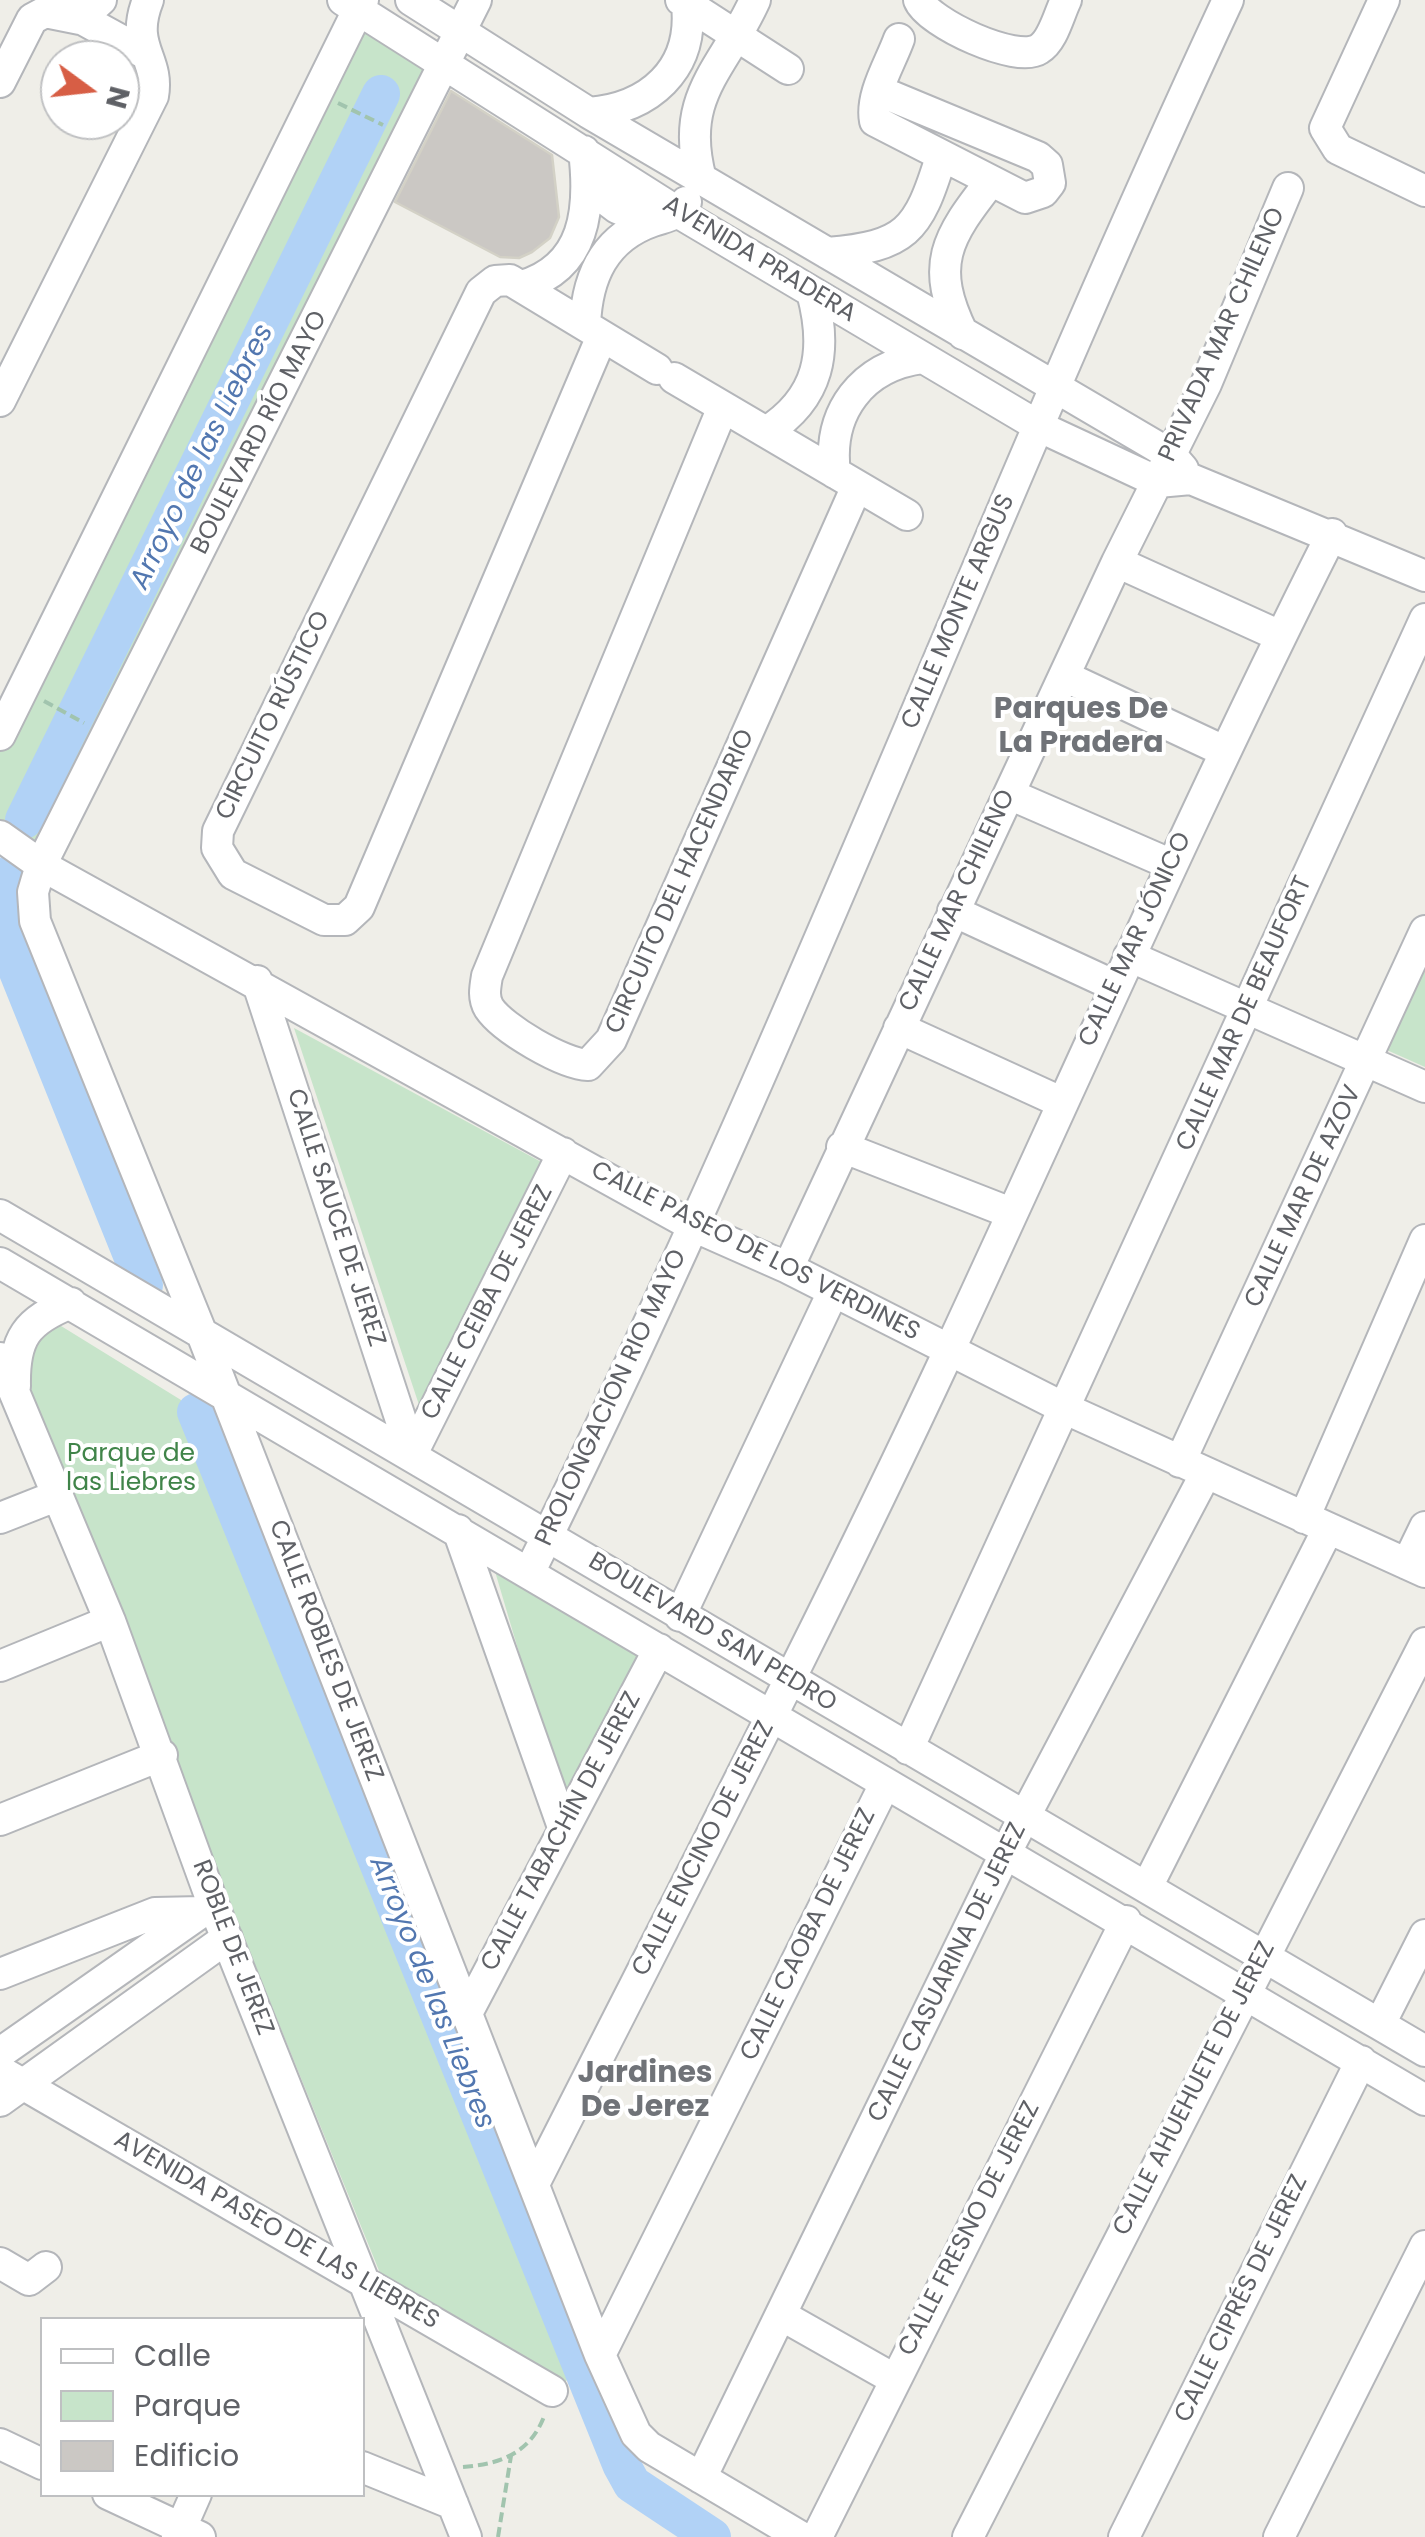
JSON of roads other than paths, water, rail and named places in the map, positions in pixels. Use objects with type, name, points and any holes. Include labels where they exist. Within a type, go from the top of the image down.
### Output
[{"type":"street","points":[[50,0],[90,10],[144,53]]},
{"type":"street","points":[[0,401],[153,96],[154,71],[144,53],[140,24],[148,0]]},
{"type":"street","name":"AVENIDA PRADERA","points":[[410,0],[589,113],[1056,389],[1164,468]]},
{"type":"street","name":"BOULEVARD RÍO MAYO","points":[[22,851],[476,0]]},
{"type":"street","points":[[701,179],[693,136],[695,114],[710,73],[755,0]]},
{"type":"street","points":[[920,0],[923,10],[935,20],[1006,50],[1023,53],[1038,50],[1048,40],[1066,0]]},
{"type":"street","name":"CALLE MONTE ARGUS","points":[[693,1226],[1147,174],[1228,0]]},
{"type":"street","points":[[1384,0],[1325,128],[1338,149],[1425,191]]},
{"type":"street","points":[[684,2],[788,69]]},
{"type":"street","points":[[589,113],[623,108],[654,92],[676,67],[684,50],[684,2]]},
{"type":"street","points":[[0,735],[354,3]]},
{"type":"street","name":"AVENIDA PRADERA","points":[[354,3],[444,66],[584,151],[664,217],[812,292],[1040,426],[1164,468]]},
{"type":"street","points":[[0,82],[32,19],[45,12],[90,10]]},
{"type":"street","points":[[879,90],[1038,157],[1050,173],[1050,183],[1036,196],[1025,198],[875,121],[879,90],[899,39]]},
{"type":"street","points":[[654,92],[678,96],[695,114]]},
{"type":"street","name":"CIRCUITO RÚSTICO","points":[[584,151],[588,186],[576,247],[554,273],[522,286],[510,280],[495,280],[481,292],[218,831],[218,848],[233,874],[324,920],[344,920],[359,907],[594,331],[588,290],[600,258],[664,217],[701,179]]},
{"type":"street","points":[[827,253],[865,250],[904,236],[926,207],[942,157]]},
{"type":"street","points":[[964,334],[949,304],[944,259],[958,222],[991,181]]},
{"type":"street","points":[[588,186],[618,208],[664,217]]},
{"type":"street","name":"PRIVADA MAR CHILENO","points":[[1164,468],[1206,384],[1288,188]]},
{"type":"street","points":[[904,236],[933,248],[944,259]]},
{"type":"street","points":[[522,286],[907,515]]},
{"type":"street","points":[[766,432],[803,402],[812,389],[820,357],[812,292]]},
{"type":"street","points":[[820,357],[841,372],[865,381],[892,364],[923,358]]},
{"type":"street","name":"CIRCUITO DEL HACENDARIO","points":[[723,407],[487,976],[484,996],[490,1009],[561,1059],[588,1065],[611,1040],[846,480],[833,442],[840,413],[865,381]]},
{"type":"street","points":[[1164,468],[1332,534],[1425,576]]},
{"type":"street","name":"CALLE MAR CHILENO","points":[[788,1268],[1164,468]]},
{"type":"street","name":"CALLE MAR JÓNICO","points":[[949,1351],[1170,864],[1332,534]]},
{"type":"street","points":[[1117,562],[1280,636]]},
{"type":"street","name":"CALLE MAR DE BEAUFORT","points":[[1066,1409],[1425,619]]},
{"type":"street","points":[[1064,676],[1224,750]]},
{"type":"street","points":[[1009,794],[1170,864]]},
{"type":"street","name":"CALLE PASEO DE LOS VERDINES","points":[[22,851],[693,1226],[788,1268],[1066,1409],[1416,1568]]},
{"type":"street","name":"CALLE ROBLES DE JEREZ","points":[[22,851],[43,946],[600,2355],[636,2434],[664,2460],[701,2478]]},
{"type":"street","points":[[953,912],[1113,986]]},
{"type":"street","name":"CALLE MAR DE AZOV","points":[[1193,1467],[1425,931]]},
{"type":"street","points":[[1129,956],[1425,1087]]},
{"type":"street","name":"CALLE SAUCE DE JEREZ","points":[[257,981],[412,1454]]},
{"type":"street","points":[[899,1028],[1062,1104]]},
{"type":"street","points":[[842,1147],[1012,1213]]},
{"type":"street","name":"CALLE CEIBA DE JEREZ","points":[[412,1454],[563,1153]]},
{"type":"street","name":"BOULEVARD SAN PEDRO","points":[[0,1214],[1425,2051]]},
{"type":"street","name":"PROLONGACION RIO MAYO","points":[[530,1571],[693,1226]]},
{"type":"street","points":[[1148,1885],[1316,1523],[1425,1240]]},
{"type":"street","points":[[0,1263],[70,1304]]},
{"type":"street","points":[[680,1616],[833,1292]]},
{"type":"street","points":[[16,1399],[14,1358],[25,1333],[37,1317],[70,1304]]},
{"type":"street","name":"BOULEVARD SAN PEDRO","points":[[70,1304],[1425,2100]]},
{"type":"street","name":"CALLE ENCINO DE JEREZ","points":[[534,2184],[791,1682],[949,1351]]},
{"type":"street","name":"ROBLE DE JEREZ","points":[[1,1362],[162,1755],[207,1908],[227,1938],[466,2537]]},
{"type":"street","points":[[908,1750],[1066,1409]]},
{"type":"street","name":"CALLE CASUARINA DE JEREZ","points":[[701,2478],[1193,1467]]},
{"type":"street","points":[[0,1518],[56,1496]]},
{"type":"street","points":[[1416,1568],[1425,1527]]},
{"type":"street","points":[[458,1530],[563,1826]]},
{"type":"street","points":[[0,1666],[110,1621]]},
{"type":"street","name":"CALLE AHUEHUETE DE JEREZ","points":[[968,2537],[1262,1955],[1425,1643]]},
{"type":"street","name":"CALLE TABACHÍN DE JEREZ","points":[[466,2014],[658,1649]]},
{"type":"street","points":[[0,1820],[162,1755]]},
{"type":"street","name":"CALLE CAOBA DE JEREZ","points":[[600,2355],[885,1784]]},
{"type":"street","points":[[0,1974],[155,1913],[207,1908]]},
{"type":"street","points":[[0,2053],[207,1908]]},
{"type":"street","name":"CALLE FRESNO DE JEREZ","points":[[817,2537],[1126,1921]]},
{"type":"street","points":[[1380,2024],[1425,1934]]},
{"type":"street","points":[[8,2086],[227,1938]]},
{"type":"street","name":"CALLE CIPRÉS DE JEREZ","points":[[1124,2537],[1360,2061]]},
{"type":"street","name":"AVENIDA PASEO DE LAS LIEBRES","points":[[8,2086],[361,2280],[552,2391]]},
{"type":"street","points":[[1279,2537],[1425,2246]]},
{"type":"street","points":[[0,2263],[29,2280],[46,2266]]},
{"type":"street","points":[[781,2315],[894,2378]]},
{"type":"street","points":[[0,2444],[40,2463]]},
{"type":"street","points":[[365,2468],[453,2504]]},
{"type":"street","points":[[701,2478],[801,2537]]},
{"type":"street","points":[[114,2497],[186,2534],[195,2497]]},
{"type":"waterway","name":"Arroyo de las Liebres","points":[[24,820],[381,94]]},
{"type":"waterway","name":"Arroyo de las Liebres","points":[[5,876],[3,906],[10,952],[144,1285]]},
{"type":"waterway","name":"Arroyo de las Liebres","points":[[196,1412],[621,2464],[632,2484],[712,2537]]},
{"type":"district","name":"Parques De La Pradera","points":[[1081,727]]},
{"type":"district","name":"Jardines De Jerez","points":[[645,2091]]},
{"type":"park label","name":"Parque de las Liebres","points":[[131,1470]]}]
